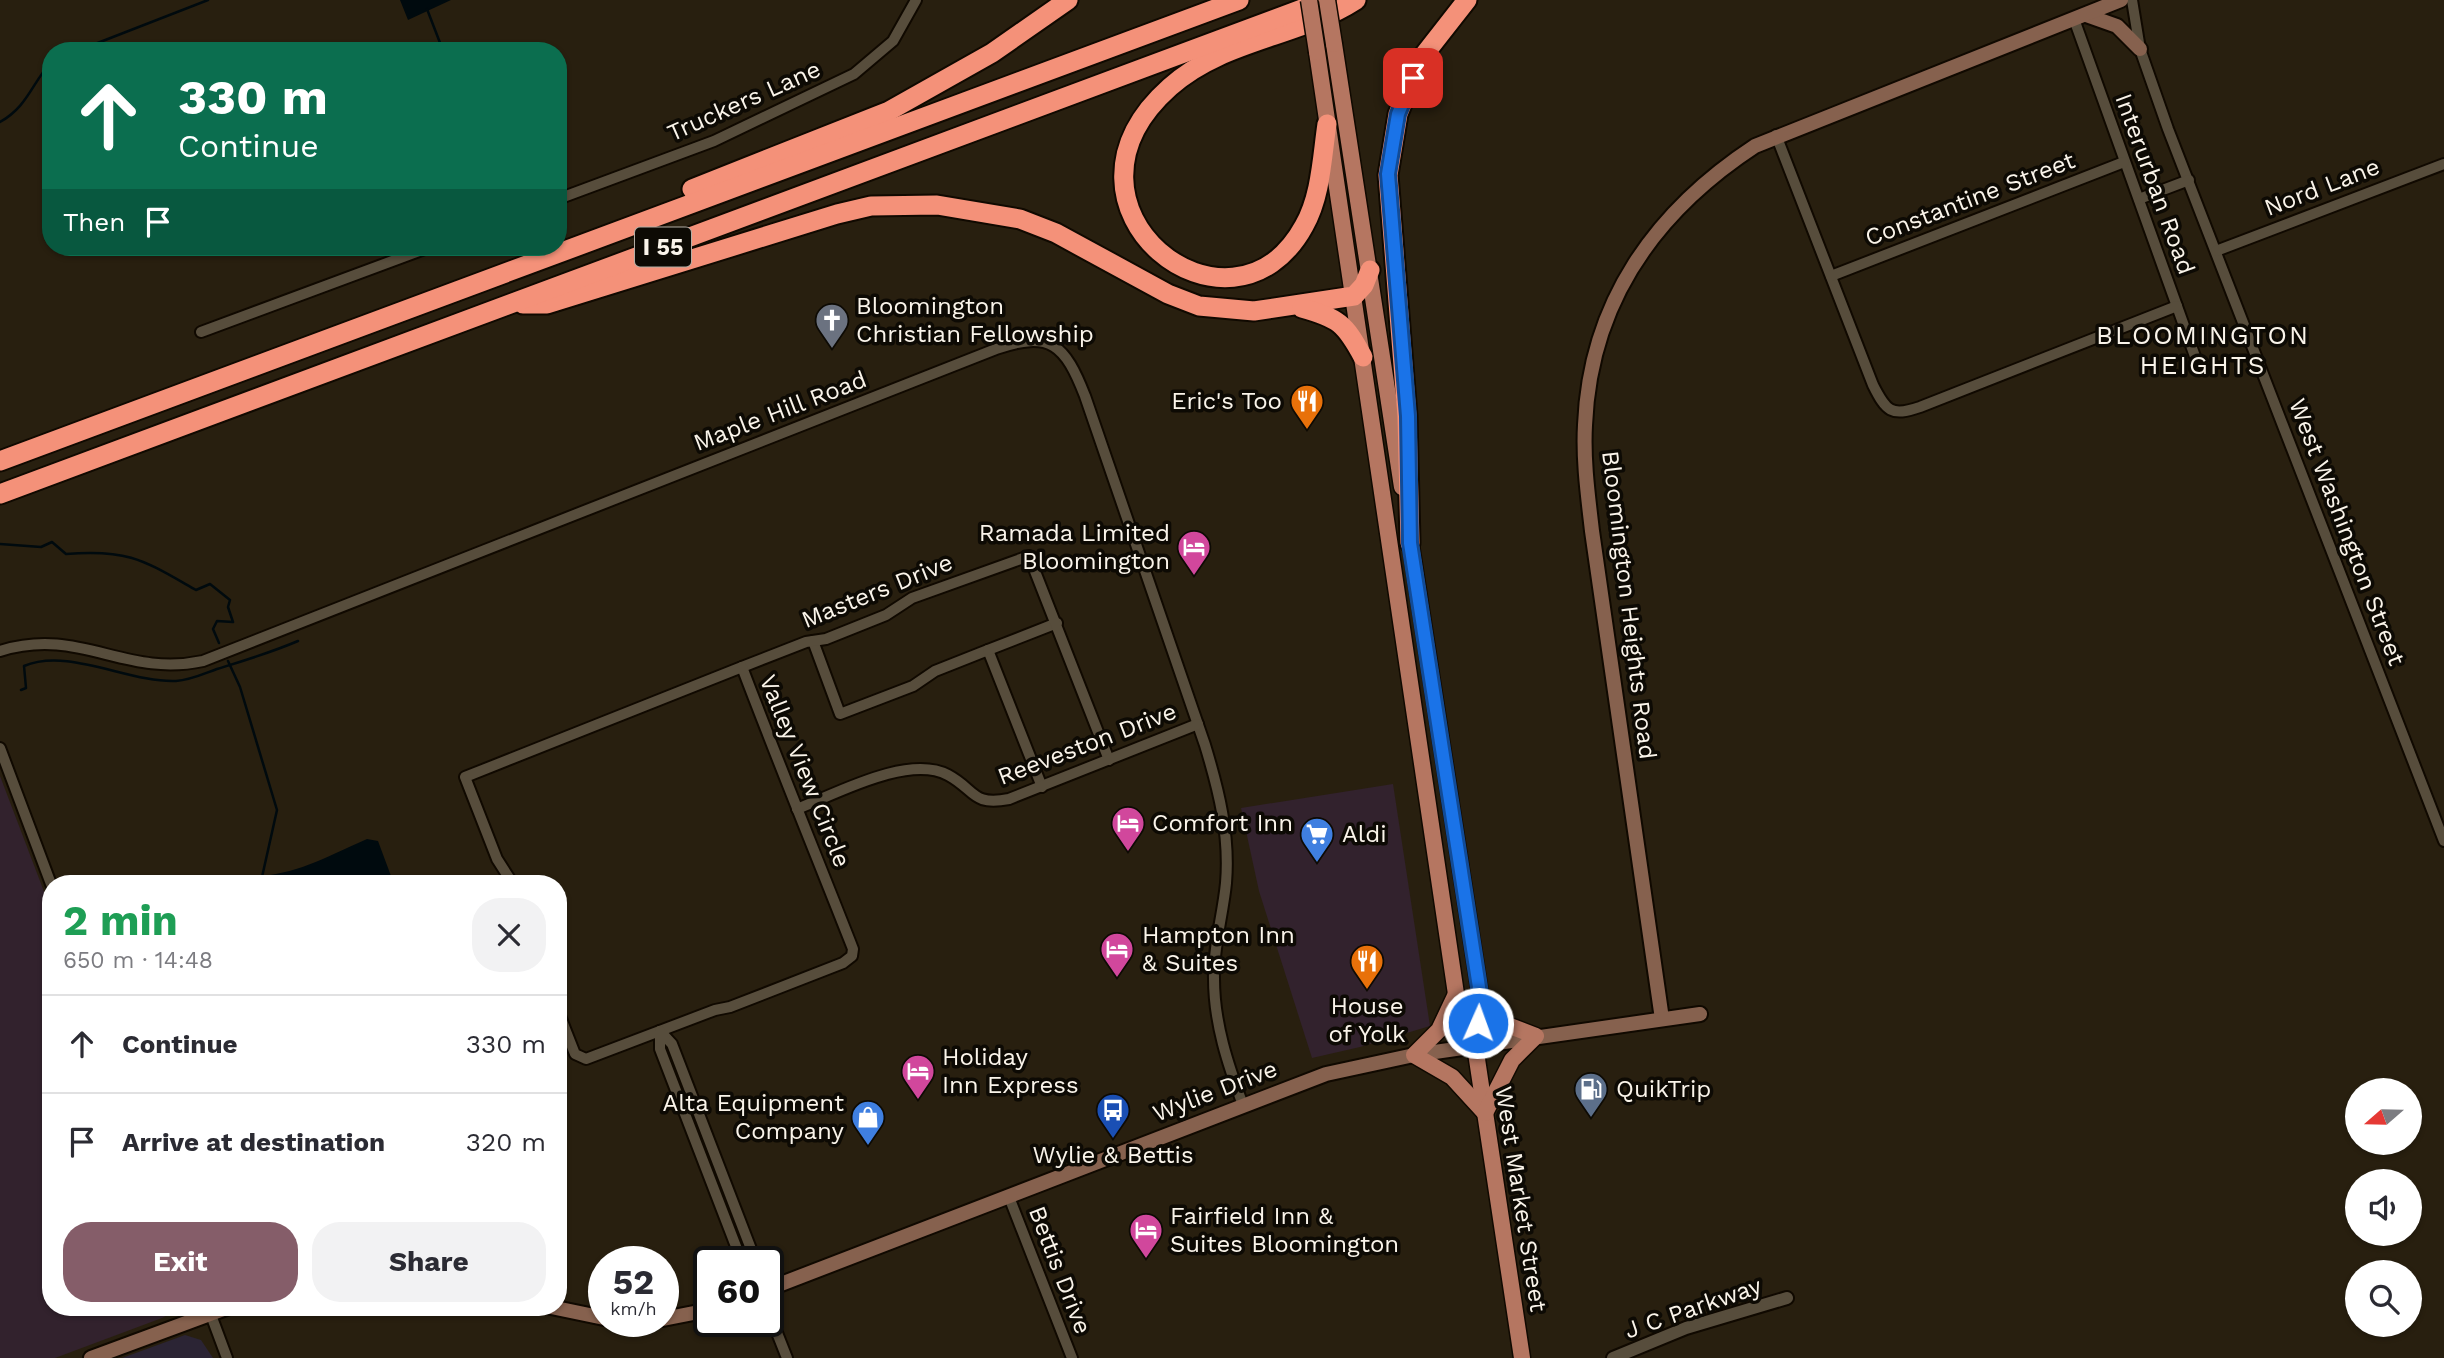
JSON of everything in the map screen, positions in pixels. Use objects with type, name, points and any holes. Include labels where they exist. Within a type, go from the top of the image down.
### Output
[{"type":"highway","points":[[612,233],[682,194],[890,111],[992,53],[1068,0]]},
{"type":"highway","name":"I 55","points":[[567,250],[1239,0]]},
{"type":"highway","name":"I 55","points":[[0,494],[1327,0]]},
{"type":"highway","points":[[1327,124],[1318,190],[1305,226],[1292,244],[1259,269],[1221,277],[1192,273],[1173,264],[1146,240],[1129,209],[1124,174],[1127,150],[1142,118],[1169,88],[1213,58],[1356,0]]},
{"type":"highway","points":[[1410,543],[1408,416],[1388,174],[1398,114],[1420,60],[1467,0]]},
{"type":"highway","points":[[511,303],[547,304],[754,238],[860,209],[936,205],[1020,219],[1056,233],[1168,294],[1199,306],[1254,311],[1354,296],[1364,285],[1370,270]]},
{"type":"highway","name":"I 55","points":[[0,461],[550,256]]},
{"type":"highway","points":[[1294,305],[1331,316],[1343,324],[1363,357]]},
{"type":"main road","name":"West Market Street","points":[[1308,0],[1456,994],[1475,1046],[1522,1358]]},
{"type":"main road","name":"West Market Street","points":[[1327,0],[1481,1000],[1475,1046]]},
{"type":"main road","points":[[2080,17],[2099,0]]},
{"type":"main road","name":"Bloomington Heights Road","points":[[1662,1019],[1592,531],[1585,459],[1586,407],[1598,344],[1606,321],[1625,280],[1647,243],[1709,178],[1776,135],[2121,0]]},
{"type":"main road","points":[[2080,17],[2117,26],[2140,49]]},
{"type":"main road","points":[[1456,994],[1439,1030],[1414,1055],[1452,1077],[1485,1113],[1512,1060],[1536,1036],[1497,1021],[1481,1000]]},
{"type":"main road","name":"Wylie Drive","points":[[784,1283],[1339,1070],[1536,1036],[1700,1014]]},
{"type":"main road","points":[[567,1310],[588,1315]]},
{"type":"main road","points":[[91,1358],[196,1316]]},
{"type":"street","name":"Truckers Lane","points":[[567,196],[714,141],[854,74],[893,41],[916,0]]},
{"type":"street","name":"West Washington Street","points":[[2132,0],[2140,49],[2444,841]]},
{"type":"street","name":"Interurban Road","points":[[2080,17],[2124,162],[2197,362]]},
{"type":"street","points":[[1776,135],[1873,385],[1882,403],[1890,410],[1908,411],[1920,407],[2177,306]]},
{"type":"street","name":"Constantine Street","points":[[1831,276],[2124,162]]},
{"type":"street","name":"Nord Lane","points":[[2216,251],[2444,163]]},
{"type":"street","points":[[2139,199],[2189,180]]},
{"type":"street","points":[[201,332],[406,256]]},
{"type":"street","name":"Maple Hill Road","points":[[0,650],[36,643],[63,643],[147,665],[176,666],[204,662],[996,349],[1035,339],[1058,348],[1075,370],[1198,724],[1221,801],[1227,864],[1215,956],[1214,989],[1225,1052],[1243,1105]]},
{"type":"street","name":"Masters Drive","points":[[742,667],[813,641],[826,639],[886,615],[912,598],[1029,556],[1057,622]]},
{"type":"street","points":[[813,641],[840,714],[912,686],[935,671],[1057,622],[1109,760]]},
{"type":"street","points":[[988,650],[1042,787]]},
{"type":"street","name":"Valley View Circle","points":[[507,875],[497,859],[465,777],[742,667],[781,774],[853,949],[849,960],[591,1058],[580,1058],[575,1054],[567,1034]]},
{"type":"street","name":"Reeveston Drive","points":[[797,809],[892,772],[923,769],[948,775],[975,799],[992,802],[1042,787],[1198,724]]},
{"type":"street","points":[[0,748],[48,875]]},
{"type":"street","points":[[660,1031],[660,1049],[736,1246]]},
{"type":"street","points":[[660,1031],[672,1044],[750,1246]]},
{"type":"street","name":"Bettis Drive","points":[[1009,1197],[1072,1358]]},
{"type":"street","name":"J C Parkway","points":[[1613,1358],[1686,1328],[1787,1298]]},
{"type":"street","points":[[211,1316],[227,1358]]},
{"type":"street","points":[[779,1337],[787,1358]]},
{"type":"shaded area","points":[[400,0],[451,0],[408,20]]},
{"type":"shaded area","points":[[0,776],[42,886],[42,1316],[166,1316],[55,1358],[0,1358]]},
{"type":"shaded area","points":[[1393,784],[1430,1026],[1312,1058],[1259,891],[1241,808]]},
{"type":"shaded area","points":[[367,839],[378,841],[391,875],[269,875],[297,869]]},
{"type":"shaded area","points":[[185,1335],[201,1340],[213,1358],[122,1358]]},
{"type":"waterway","points":[[100,42],[208,0]]},
{"type":"waterway","points":[[427,9],[440,42]]},
{"type":"waterway","points":[[0,122],[17,110],[42,74]]},
{"type":"waterway","points":[[0,544],[41,547],[52,542],[66,554],[121,555],[148,564],[196,590],[210,584],[230,600],[228,607],[233,622],[217,621],[213,629],[219,643]]},
{"type":"waterway","points":[[21,690],[26,688],[24,666],[41,661],[79,663],[139,677],[176,681],[197,677],[298,641]]},
{"type":"waterway","points":[[228,661],[240,687],[277,810],[262,875]]},
{"type":"place","name":"Bloomington Christian Fellowship","points":[[832,350]]},
{"type":"place","name":"Eric's Too","points":[[1307,431]]},
{"type":"place","name":"Ramada Limited Bloomington","points":[[1194,577]]},
{"type":"place","name":"Comfort Inn","points":[[1128,853]]},
{"type":"place","name":"Aldi","points":[[1317,864]]},
{"type":"place","name":"Hampton Inn & Suites","points":[[1117,979]]},
{"type":"place","name":"House of Yolk","points":[[1367,991]]},
{"type":"place","name":"Holiday Inn Express","points":[[918,1101]]},
{"type":"place","name":"QuikTrip","points":[[1591,1119]]},
{"type":"place","name":"Wylie & Bettis","points":[[1113,1140]]},
{"type":"place","name":"Alta Equipment Company","points":[[868,1147]]},
{"type":"place","name":"Fairfield Inn & Suites Bloomington","points":[[1146,1260]]},
{"type":"district","name":"BLOOMINGTON HEIGHTS","points":[[2203,350]]},
{"type":"route","points":[[1413,78],[1398,114],[1388,174],[1394,280],[1408,416],[1410,543],[1481,1000],[1478,1023]]}]
